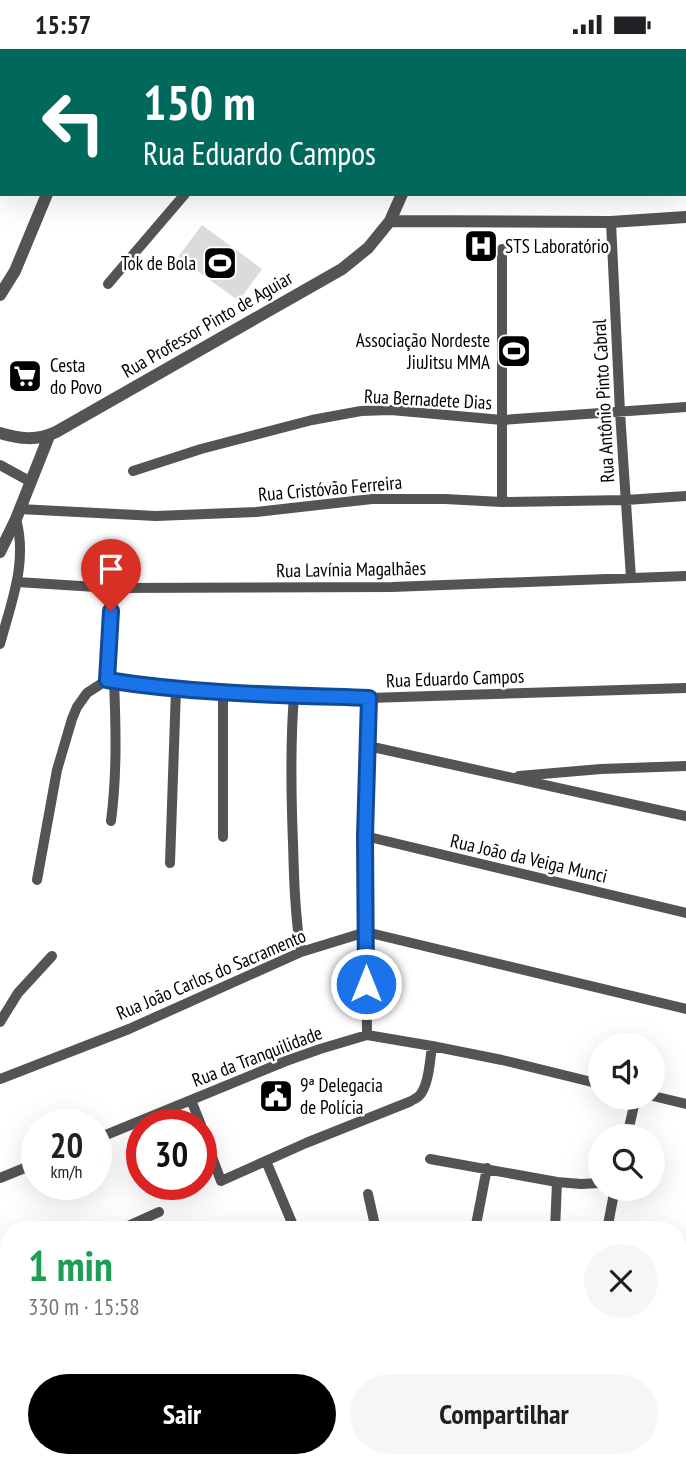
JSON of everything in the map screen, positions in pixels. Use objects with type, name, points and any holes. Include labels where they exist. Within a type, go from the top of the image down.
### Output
[{"type":"street","points":[[0,295],[15,271],[46,196]]},
{"type":"street","points":[[108,284],[183,196]]},
{"type":"street","name":"Rua Professor Pinto de Aguiar","points":[[0,432],[16,437],[49,436],[342,269],[368,248],[390,221],[401,196]]},
{"type":"street","points":[[390,221],[611,222],[686,217]]},
{"type":"street","name":"Rua Antônio Pinto Cabral","points":[[611,222],[631,578]]},
{"type":"street","points":[[502,249],[502,502]]},
{"type":"street","name":"Rua Bernadete Dias","points":[[133,471],[201,449],[312,419],[361,411],[391,410],[502,420],[686,407]]},
{"type":"street","points":[[0,552],[49,436]]},
{"type":"street","points":[[0,465],[31,482]]},
{"type":"street","name":"Rua Cristóvão Ferreira","points":[[18,514],[156,516],[257,512],[372,499],[502,502],[686,496]]},
{"type":"street","points":[[0,645],[17,582],[21,547],[18,514]]},
{"type":"street","name":"Rua Lavínia Magalhães","points":[[17,582],[112,588],[392,587],[686,576]]},
{"type":"street","points":[[111,821],[116,756],[111,681],[112,588]]},
{"type":"street","points":[[37,880],[57,770],[72,719],[87,694],[111,681]]},
{"type":"street","name":"Rua Eduardo Campos","points":[[111,681],[223,693],[369,698],[686,688]]},
{"type":"street","points":[[170,863],[176,689]]},
{"type":"street","points":[[223,693],[223,837]]},
{"type":"street","points":[[294,695],[290,757],[294,875],[301,951]]},
{"type":"street","points":[[367,1035],[365,836],[369,698]]},
{"type":"street","points":[[368,746],[686,816]]},
{"type":"street","points":[[508,777],[601,769],[686,766]]},
{"type":"street","name":"Rua João da Veiga Munci","points":[[365,836],[686,913]]},
{"type":"street","name":"Rua João Carlos do Sacramento","points":[[0,1079],[129,1029],[301,951],[366,932],[686,1009]]},
{"type":"street","points":[[0,1022],[18,993],[52,956]]},
{"type":"street","name":"Rua da Tranquilidade","points":[[112,1132],[286,1061],[367,1035],[502,1060],[588,1081]]},
{"type":"street","points":[[217,1170],[221,1181],[342,1128],[410,1102],[419,1096],[428,1074],[432,1046]]},
{"type":"street","points":[[191,1100],[194,1109]]},
{"type":"street","points":[[665,1100],[686,1104]]},
{"type":"street","points":[[430,1159],[557,1182],[588,1184]]},
{"type":"street","points":[[266,1161],[291,1221]]},
{"type":"street","points":[[477,1221],[487,1168]]},
{"type":"street","points":[[0,1178],[21,1169]]},
{"type":"street","points":[[555,1221],[557,1182]]},
{"type":"street","points":[[369,1194],[374,1221]]},
{"type":"street","points":[[609,1221],[613,1201]]},
{"type":"street","points":[[139,1221],[159,1212]]},
{"type":"shaded area","name":"Tok de Bola","points":[[202,225],[262,269],[239,301],[178,257]]},
{"type":"place","name":"STS Laboratório","points":[[481,246]]},
{"type":"place","name":"Tok de Bola","points":[[220,263]]},
{"type":"place","name":"Associação Nordeste JiuJitsu MMA","points":[[514,351]]},
{"type":"place","name":"Cesta do Povo","points":[[25,376]]},
{"type":"place","name":"9ª Delegacia de Polícia","points":[[276,1096]]},
{"type":"route","points":[[111,611],[107,680],[223,693],[369,698],[365,836],[366,984]]}]
